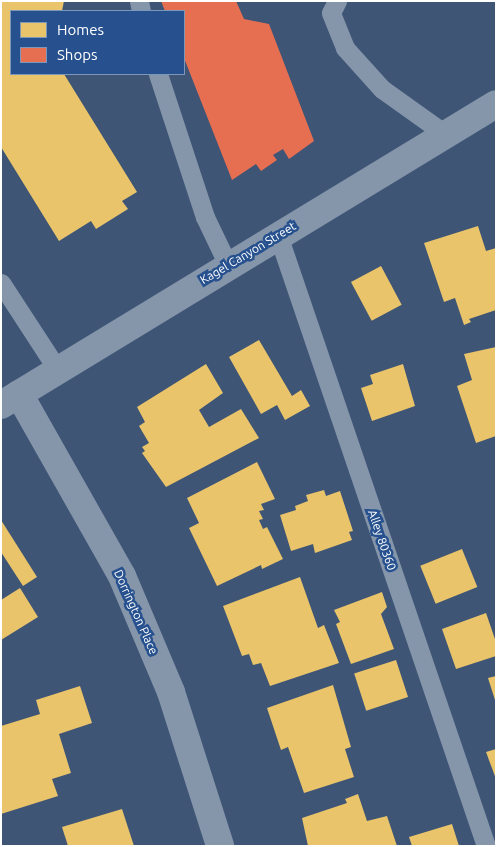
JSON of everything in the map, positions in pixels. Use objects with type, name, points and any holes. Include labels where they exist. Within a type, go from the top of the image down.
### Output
[{"type":"street","name":"Kagel Canyon Street","points":[[10,399],[496,104]]},
{"type":"street","name":"Dorrington Place","points":[[10,399],[122,576],[171,692],[220,846]]},
{"type":"lane","points":[[337,1],[331,13],[345,48],[382,90],[445,134]]},
{"type":"lane","points":[[158,75],[205,217],[228,265]]},
{"type":"lane","name":"Alley 80360","points":[[278,235],[486,846]]},
{"type":"lane","points":[[1,283],[57,369]]},
{"type":"building: Homes","points":[[1,1],[64,1],[62,10],[10,10],[10,75],[65,75],[137,192],[122,201],[128,209],[96,229],[91,221],[59,241],[1,147]]},
{"type":"building: Homes","points":[[478,226],[486,251],[496,248],[496,310],[469,319],[471,322],[464,325],[455,298],[444,302],[424,243]]},
{"type":"building: Homes","points":[[381,266],[402,305],[372,321],[351,282]]},
{"type":"building: Homes","points":[[259,340],[292,396],[301,390],[310,406],[285,420],[277,405],[261,414],[229,357]]},
{"type":"building: Homes","points":[[496,347],[496,436],[476,443],[457,386],[472,380],[464,354]]},
{"type":"building: Homes","points":[[206,364],[223,393],[199,410],[209,427],[241,409],[259,438],[166,487],[142,453],[145,451],[142,447],[149,443],[139,426],[145,422],[137,407]]},
{"type":"building: Homes","points":[[403,364],[415,406],[372,421],[361,388],[373,384],[370,375]]},
{"type":"building: Homes","points":[[257,462],[275,499],[261,504],[264,510],[259,511],[263,519],[259,520],[263,529],[267,527],[283,559],[262,569],[261,565],[217,586],[189,528],[199,523],[187,498]]},
{"type":"building: Homes","points":[[324,490],[326,496],[340,491],[353,531],[349,532],[352,540],[315,553],[313,544],[291,551],[280,515],[296,510],[295,506],[308,501],[306,495]]},
{"type":"building: Homes","points":[[1,520],[37,577],[23,586],[1,552]]},
{"type":"building: Homes","points":[[462,549],[477,587],[436,604],[420,566]]},
{"type":"building: Homes","points":[[300,577],[318,628],[324,625],[339,663],[270,686],[261,663],[253,665],[249,654],[242,656],[223,606]]},
{"type":"building: Homes","points":[[20,588],[38,617],[1,640],[1,600]]},
{"type":"building: Homes","points":[[382,592],[387,607],[381,614],[394,649],[351,664],[336,624],[340,622],[334,610]]},
{"type":"building: Homes","points":[[486,613],[496,642],[496,656],[456,669],[442,629]]},
{"type":"building: Homes","points":[[396,660],[408,697],[366,711],[354,674]]},
{"type":"building: Homes","points":[[496,676],[496,700],[495,700],[488,678]]},
{"type":"building: Homes","points":[[333,685],[351,747],[345,749],[354,777],[304,793],[288,747],[281,750],[267,708]]},
{"type":"building: Homes","points":[[80,686],[92,723],[59,734],[71,773],[52,779],[58,796],[1,814],[1,726],[40,714],[36,700]]},
{"type":"building: Homes","points":[[496,749],[496,779],[486,752]]},
{"type":"building: Homes","points":[[358,794],[367,821],[387,816],[397,846],[308,846],[302,818],[347,803],[345,799]]},
{"type":"building: Homes","points":[[122,809],[134,846],[68,846],[62,827]]},
{"type":"building: Homes","points":[[452,824],[459,846],[412,846],[409,837]]},
{"type":"building: Shops","points":[[161,1],[236,1],[244,19],[269,24],[314,141],[289,159],[283,149],[273,155],[277,160],[261,171],[256,164],[232,180],[185,61],[185,10],[165,10]]}]
